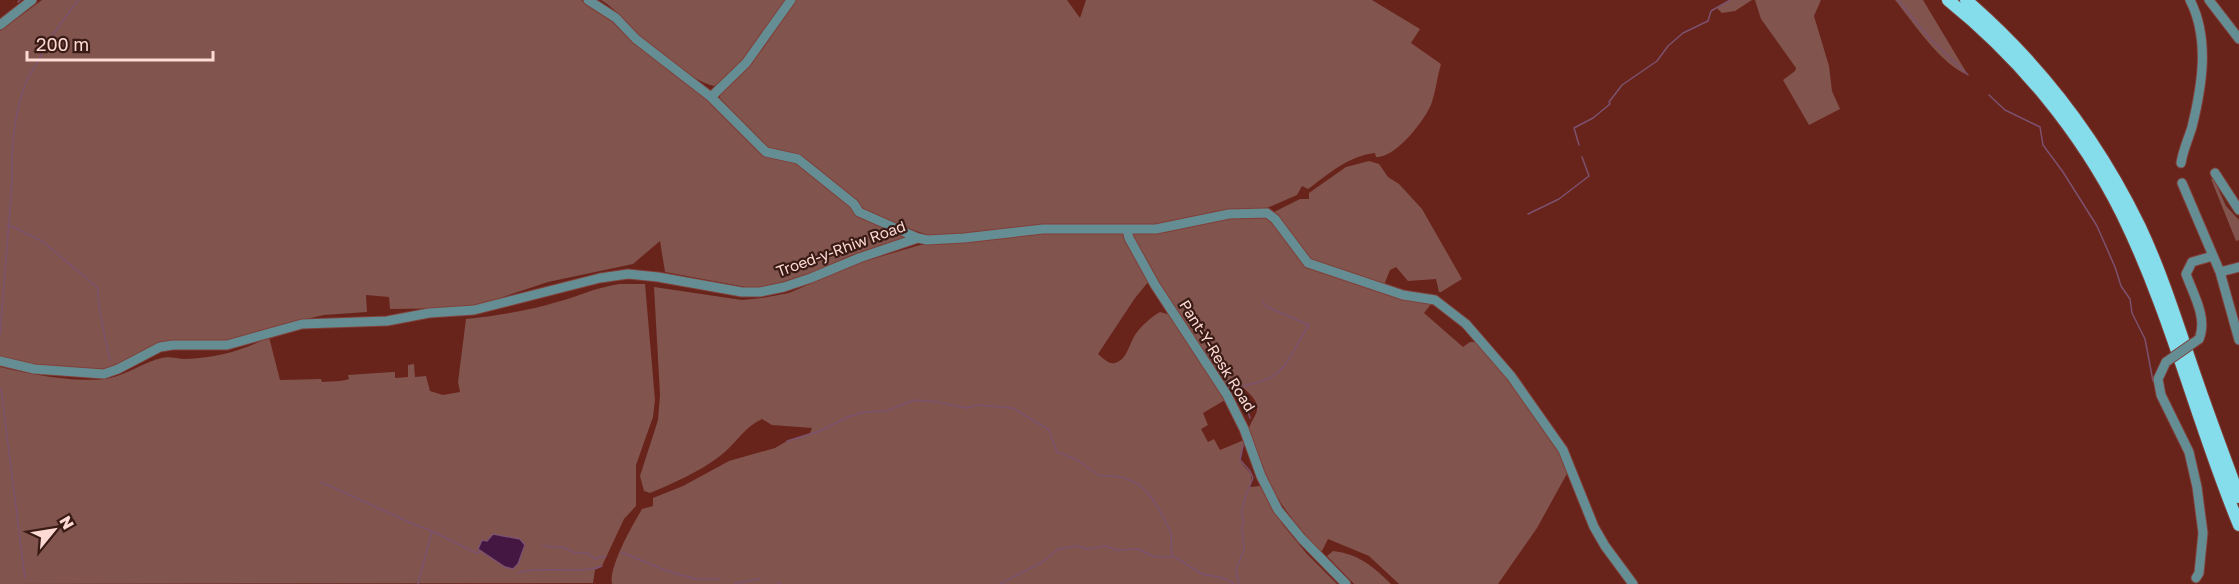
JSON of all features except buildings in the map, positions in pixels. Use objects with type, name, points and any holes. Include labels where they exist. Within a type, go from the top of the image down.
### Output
[{"type":"main road","points":[[1948,0],[2009,55],[2048,100],[2100,174],[2121,213],[2156,293],[2235,501]]},
{"type":"main road","points":[[1966,0],[2020,52],[2066,106],[2088,136],[2139,225],[2169,298],[2235,501],[2239,525]]},
{"type":"street","points":[[0,25],[32,0]]},
{"type":"street","points":[[588,0],[616,18],[636,39],[711,97],[766,152],[798,159],[854,204],[859,212],[918,238]]},
{"type":"street","points":[[711,97],[746,63],[791,0]]},
{"type":"street","points":[[2181,163],[2200,92],[2203,52],[2201,30],[2190,0]]},
{"type":"street","points":[[2209,0],[2239,39]]},
{"type":"street","points":[[2215,173],[2239,210]]},
{"type":"street","points":[[2182,183],[2220,272],[2236,320],[2239,340]]},
{"type":"street","name":"Troed-y-Rhiw Road","points":[[0,361],[34,369],[104,374],[160,347],[227,345],[302,324],[387,321],[429,313],[474,310],[600,278],[628,274],[742,292],[760,292],[811,278],[859,258],[918,238],[956,239],[1043,229],[1127,230],[1173,226],[1229,214],[1267,213],[1275,219],[1308,263],[1403,296],[1441,303],[1466,324],[1501,363],[1563,450],[1594,526],[1605,546],[1633,584]]},
{"type":"street","name":"Pant-Y-Resk Road","points":[[1127,230],[1129,238],[1155,285],[1227,395],[1278,510],[1302,539],[1346,584]]},
{"type":"street","points":[[2196,578],[2199,573],[2203,533],[2197,487],[2188,452],[2161,395],[2158,379],[2166,362],[2199,339],[2203,330],[2203,320],[2186,274],[2192,262],[2213,256]]},
{"type":"street","points":[[2220,272],[2239,267]]},
{"type":"shaded area","points":[[42,0],[581,0],[600,10],[635,44],[709,101],[766,155],[798,161],[852,206],[906,234],[900,240],[849,256],[814,272],[756,289],[665,272],[660,241],[633,264],[548,282],[463,308],[390,309],[389,297],[366,295],[367,312],[324,315],[221,343],[168,341],[148,348],[121,365],[101,370],[31,366],[0,357],[0,31]]},
{"type":"shaded area","points":[[601,0],[787,0],[751,52],[718,86],[700,81],[665,58]]},
{"type":"shaded area","points":[[796,0],[1067,0],[1080,18],[1086,0],[1372,0],[1420,29],[1411,43],[1441,64],[1429,109],[1401,145],[1384,156],[1376,157],[1375,153],[1347,162],[1308,189],[1302,186],[1297,195],[1260,211],[1176,224],[936,238],[871,215],[805,158],[769,151],[720,98],[719,94],[762,50]]},
{"type":"shaded area","points":[[1730,0],[1752,0],[1735,11],[1722,13],[1717,8]]},
{"type":"shaded area","points":[[1755,0],[1821,0],[1814,16],[1829,66],[1832,91],[1840,109],[1809,125],[1783,80],[1796,68],[1761,19]]},
{"type":"shaded area","points":[[1895,0],[1923,0],[1968,75],[1958,70],[1938,53]]},
{"type":"shaded area","points":[[1369,161],[1379,164],[1388,177],[1399,184],[1422,209],[1462,279],[1439,292],[1436,279],[1408,281],[1396,267],[1390,270],[1384,285],[1312,262],[1272,213],[1300,199],[1309,199],[1309,193],[1346,167]]},
{"type":"shaded area","points":[[2211,179],[2214,179],[2226,206],[2239,220],[2239,240],[2236,241]]},
{"type":"shaded area","points":[[1247,216],[1266,218],[1274,223],[1299,257],[1432,303],[1424,313],[1463,347],[1470,342],[1477,342],[1539,420],[1569,470],[1537,528],[1498,584],[1399,584],[1369,556],[1328,539],[1321,553],[1279,500],[1261,470],[1249,439],[1248,432],[1256,415],[1256,403],[1242,387],[1228,391],[1166,296],[1137,248],[1132,234],[1185,228],[1214,219]]},
{"type":"shaded area","points":[[1049,233],[1124,233],[1149,281],[1098,354],[1111,363],[1119,361],[1146,322],[1160,312],[1171,315],[1225,400],[1203,413],[1208,425],[1201,429],[1208,442],[1214,439],[1220,450],[1244,440],[1240,460],[1251,474],[1250,487],[1260,486],[1283,525],[1307,554],[1337,584],[612,584],[614,568],[622,546],[642,509],[653,506],[653,498],[683,486],[729,461],[775,448],[810,433],[812,428],[772,425],[762,419],[750,426],[720,456],[704,467],[650,493],[644,491],[640,476],[658,420],[660,395],[654,287],[742,300],[762,298],[789,293],[855,264],[920,245]]},
{"type":"shaded area","points":[[619,284],[645,284],[655,400],[653,417],[636,465],[636,506],[624,519],[602,566],[595,570],[593,583],[0,584],[0,367],[55,377],[98,380],[117,376],[162,358],[185,359],[218,355],[249,346],[269,337],[280,380],[343,381],[349,379],[348,375],[392,372],[395,372],[395,378],[408,377],[408,365],[414,364],[415,377],[426,376],[430,391],[443,395],[460,392],[458,382],[466,319],[534,308]]},
{"type":"shaded area","points":[[493,534],[520,539],[525,545],[518,564],[513,569],[505,567],[478,549],[482,540],[487,541]]},
{"type":"shaded area","points":[[1333,551],[1358,558],[1391,584],[1354,584],[1327,556]]},
{"type":"waterway","points":[[0,335],[13,146],[18,108],[25,85],[44,47],[78,0]]},
{"type":"waterway","points":[[1579,145],[1574,128],[1593,118],[1610,104],[1609,102],[1622,85],[1657,61],[1668,46],[1683,33],[1708,21],[1711,11],[1730,0]]},
{"type":"waterway","points":[[1898,0],[1930,39],[1968,75]]},
{"type":"waterway","points":[[1989,95],[2005,110],[2040,127],[2043,145],[2097,226],[2121,286],[2130,299],[2132,313],[2145,339],[2153,381]]},
{"type":"waterway","points":[[1528,214],[1559,199],[1589,176],[1582,157]]},
{"type":"waterway","points":[[7,224],[42,241],[98,288],[100,314],[110,360]]},
{"type":"waterway","points":[[1250,418],[1241,391],[1242,387],[1266,380],[1279,371],[1289,359],[1309,325],[1265,306],[1262,300]]},
{"type":"waterway","points":[[1,389],[25,578]]},
{"type":"waterway","points":[[787,441],[820,431],[848,417],[864,412],[886,411],[915,400],[966,408],[977,405],[1013,408],[1049,430],[1057,452],[1076,459],[1100,476],[1112,476],[1132,481],[1148,493],[1160,510],[1171,534],[1173,557]]},
{"type":"waterway","points":[[1239,584],[1236,569],[1244,550],[1242,512],[1253,478],[1240,460],[1244,441]]},
{"type":"waterway","points":[[321,482],[476,553],[480,552]]},
{"type":"waterway","points":[[418,584],[432,531]]},
{"type":"waterway","points":[[543,546],[565,548],[575,553],[588,553],[595,559],[606,556]]},
{"type":"waterway","points":[[1000,584],[1044,561],[1058,549],[1076,546],[1088,549],[1105,546],[1117,550],[1138,549],[1155,557],[1175,557],[1202,574],[1223,578],[1234,584]]},
{"type":"waterway","points":[[621,552],[667,571],[696,579],[720,579]]},
{"type":"waterway","points":[[518,573],[539,570],[585,570],[602,566]]},
{"type":"waterway","points":[[735,583],[760,579]]}]
